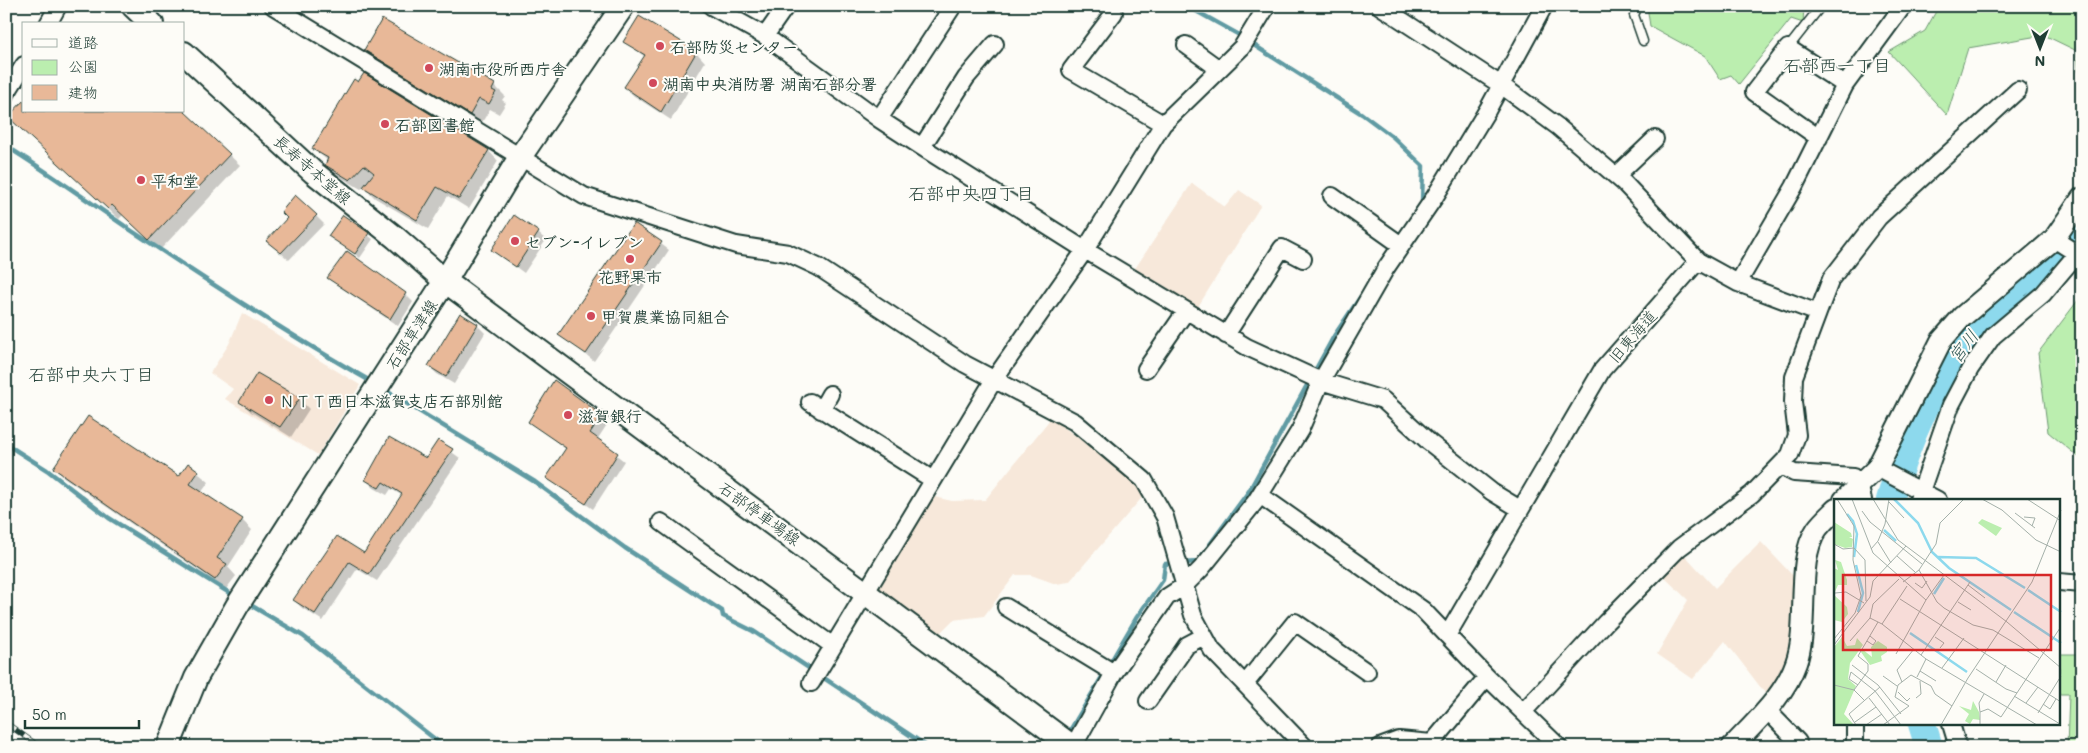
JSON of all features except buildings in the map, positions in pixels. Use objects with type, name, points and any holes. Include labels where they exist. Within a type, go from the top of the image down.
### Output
[{"type":"main road","points":[[133,6],[150,22]]},
{"type":"main road","name":"石部草津線","points":[[168,747],[196,678],[237,606],[445,281],[520,157],[623,6]]},
{"type":"main road","name":"長寿寺本堂線","points":[[185,54],[313,172],[396,238],[445,281]]},
{"type":"main road","name":"石部停車場線","points":[[445,281],[1073,747]]},
{"type":"street","points":[[49,22],[58,6]]},
{"type":"street","points":[[273,6],[584,196],[628,212],[736,245],[788,253],[818,266],[965,364],[995,378],[1075,422],[1144,480],[1165,517],[1193,615],[1212,650],[1305,747]]},
{"type":"street","points":[[711,6],[765,36],[879,119],[922,147],[1085,250],[1246,348],[1321,381],[1383,400],[1429,442],[1492,492],[1520,509]]},
{"type":"street","points":[[765,36],[786,6]]},
{"type":"street","points":[[879,119],[953,6]]},
{"type":"street","points":[[811,683],[995,378],[1085,250],[1163,124],[1242,46],[1267,6]]},
{"type":"street","points":[[1380,6],[1501,84],[1557,126],[1616,176],[1698,261],[1738,283],[1818,313]]},
{"type":"street","points":[[1073,747],[1114,674],[1167,597],[1184,586],[1201,569],[1260,495],[1300,430],[1321,381],[1401,245],[1434,198],[1544,6]]},
{"type":"street","points":[[1738,283],[1794,187],[1846,85],[1903,6]]},
{"type":"street","points":[[1114,13],[1070,70],[1163,124]]},
{"type":"street","points":[[922,147],[966,78],[995,44]]},
{"type":"street","points":[[1186,45],[1219,69]]},
{"type":"street","points":[[1819,138],[1754,92],[1788,48],[1846,85]]},
{"type":"street","points":[[6,94],[22,68]]},
{"type":"street","points":[[1523,712],[1606,622],[1679,548],[1752,494],[1790,455],[1797,435],[1792,402],[1794,377],[1831,279],[1879,218],[2018,90]]},
{"type":"street","points":[[1616,176],[1655,139]]},
{"type":"street","points":[[1332,196],[1401,245]]},
{"type":"street","points":[[1846,499],[1861,492],[1883,471],[1942,341],[1962,317],[2054,239],[2082,198]]},
{"type":"street","points":[[1918,494],[1951,405],[1970,369],[1992,336],[2043,294],[2080,253],[2054,239]]},
{"type":"street","points":[[1226,335],[1282,248],[1303,260]]},
{"type":"street","name":"旧東海道","points":[[1448,634],[1520,509],[1560,445],[1602,370],[1698,261]]},
{"type":"street","points":[[1146,369],[1186,311]]},
{"type":"street","points":[[830,394],[815,406],[933,480]]},
{"type":"street","points":[[1781,466],[1794,473],[1853,477],[1861,492]]},
{"type":"street","points":[[1883,471],[1918,494],[1935,499]]},
{"type":"street","points":[[1260,495],[1423,610],[1448,634],[1487,677],[1559,747]]},
{"type":"street","points":[[1732,747],[1767,710],[1784,688],[1796,662],[1802,629],[1808,548],[1817,529],[1834,511]]},
{"type":"street","points":[[661,522],[833,646]]},
{"type":"street","points":[[2060,582],[2082,584]]},
{"type":"street","points":[[1006,607],[1114,674]]},
{"type":"street","points":[[1245,684],[1295,622],[1367,672]]},
{"type":"street","points":[[1148,701],[1187,645],[1204,636]]},
{"type":"street","points":[[1380,747],[1399,740],[1432,743],[1487,677]]},
{"type":"street","points":[[1767,710],[1798,742]]},
{"type":"street","points":[[1855,726],[1855,747]]},
{"type":"street","points":[[1942,726],[1948,747]]},
{"type":"street","points":[[1952,726],[1958,747]]},
{"type":"lane","points":[[1638,6],[1634,15],[1643,41]]},
{"type":"lane","points":[[1788,48],[1821,6]]},
{"type":"shaded area","points":[[1192,183],[1225,207],[1239,190],[1261,205],[1196,310],[1134,270]]},
{"type":"shaded area","points":[[242,313],[360,385],[318,455],[225,399],[233,389],[210,373],[229,344]]},
{"type":"shaded area","points":[[1051,418],[1133,478],[1146,493],[1069,582],[1056,584],[1031,575],[1015,575],[984,616],[953,620],[937,636],[873,588],[930,496],[952,501],[985,500]]},
{"type":"shaded area","points":[[1761,542],[1795,578],[1792,655],[1768,697],[1725,641],[1693,679],[1657,654],[1688,600],[1661,574],[1684,554],[1715,588]]},
{"type":"green space","points":[[1647,6],[1804,6],[1803,23],[1791,19],[1739,84],[1731,75],[1720,79],[1705,56],[1650,26]]},
{"type":"green space","points":[[1939,6],[2082,6],[2082,120],[2077,51],[2044,35],[1968,48],[1947,115],[1889,52],[1925,31]]},
{"type":"green space","points":[[2082,295],[2082,460],[2048,432],[2038,353]]},
{"type":"green space","points":[[2060,654],[2082,654],[2082,747],[2067,747],[2069,694],[2060,694]]},
{"type":"waterway","points":[[1187,6],[1243,37]]},
{"type":"waterway","points":[[1249,42],[1362,114],[1393,137],[1423,166],[1422,204]]},
{"type":"waterway","points":[[6,146],[219,288],[310,346],[372,382]]},
{"type":"waterway","name":"宮川","points":[[1890,499],[1914,432],[1948,364],[1976,328],[2058,252],[2082,223]]},
{"type":"waterway","points":[[1183,563],[1197,562],[1249,491],[1334,336],[1361,296]]},
{"type":"waterway","points":[[383,389],[535,482],[625,548],[722,611],[723,616],[753,631],[928,747]]},
{"type":"waterway","points":[[6,444],[47,470],[109,518],[236,597]]},
{"type":"waterway","points":[[1109,665],[1137,617],[1163,580],[1165,564],[1175,563]]},
{"type":"waterway","points":[[247,603],[303,636],[445,747]]},
{"type":"waterway","points":[[1068,734],[1105,672]]},
{"type":"waterway","name":"宮川","points":[[1923,726],[1929,747]]},
{"type":"railway","points":[[6,723],[40,747]]},
{"type":"place","name":"石部防災センター","points":[[660,46]]},
{"type":"place","name":"湖南市役所西庁舎","points":[[429,68]]},
{"type":"place","name":"湖南中央消防署 湖南石部分署","points":[[653,83]]},
{"type":"place","name":"石部図書館","points":[[385,124]]},
{"type":"place","name":"平和堂","points":[[141,180]]},
{"type":"place","name":"セブン-イレブン","points":[[515,241]]},
{"type":"place","name":"花野果市","points":[[630,259]]},
{"type":"place","name":"甲賀農業協同組合","points":[[591,316]]},
{"type":"place","name":"ＮＴＴ西日本滋賀支店石部別館","points":[[269,400]]},
{"type":"place","name":"滋賀銀行","points":[[568,415]]},
{"type":"district","name":"石部西一丁目","points":[[1837,65]]},
{"type":"district","name":"石部中央四丁目","points":[[971,193]]},
{"type":"district","name":"石部中央六丁目","points":[[91,374]]}]
